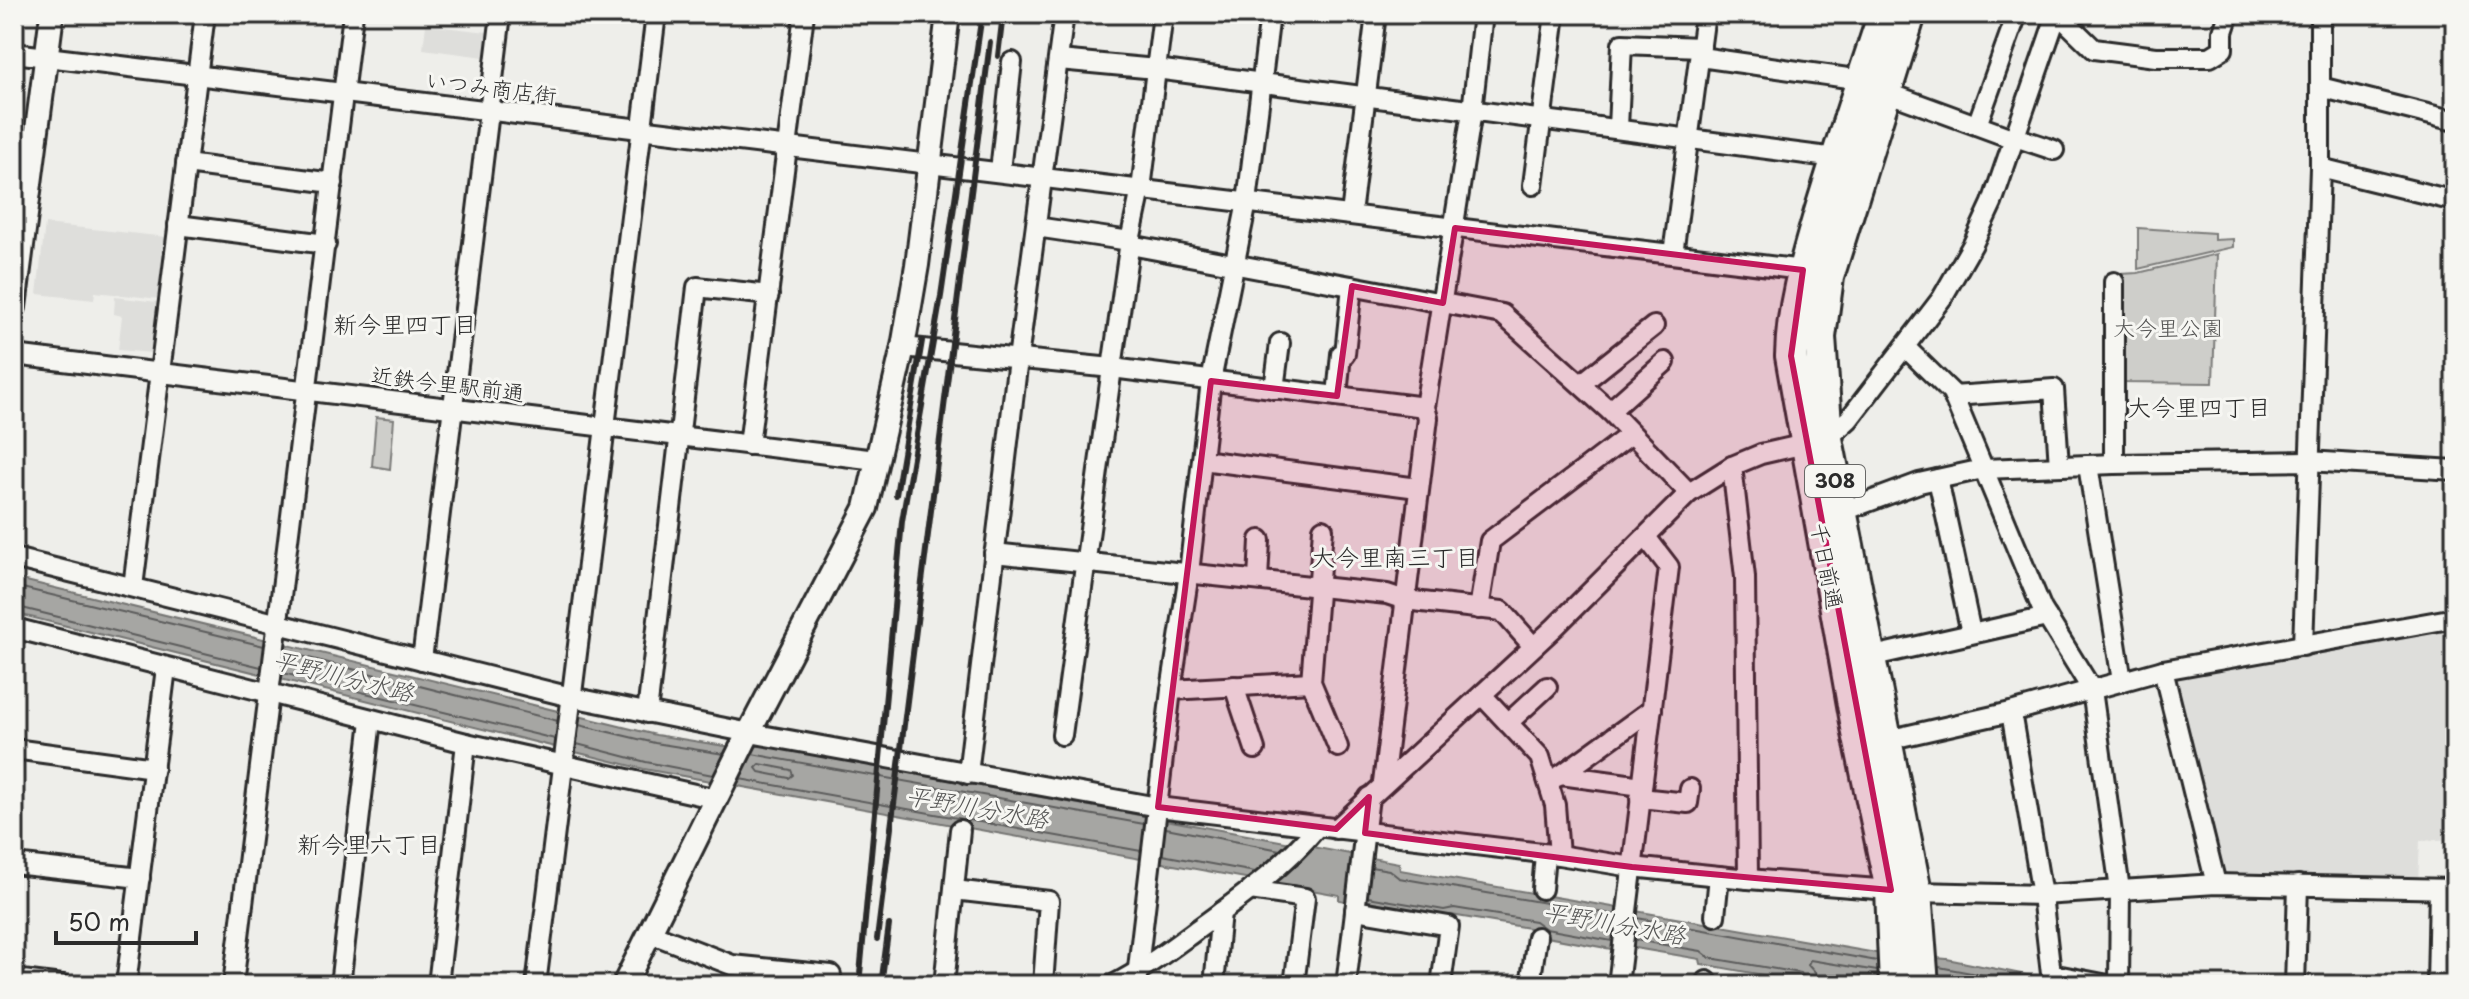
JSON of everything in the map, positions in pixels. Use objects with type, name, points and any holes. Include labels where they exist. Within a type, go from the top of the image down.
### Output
[{"type":"highway","name":"千日前通","points":[[1884,14],[1874,86],[1828,277],[1820,337],[1816,441],[1858,733],[1904,891]]},
{"type":"highway","name":"千日前通","points":[[1910,14],[1836,158],[1803,270],[1793,315],[1791,356],[1841,512],[1887,740],[1908,951],[1923,985]]},
{"type":"highway","name":"千日前通","points":[[1895,985],[1908,951]]},
{"type":"street","points":[[14,307],[19,229],[52,14]]},
{"type":"street","points":[[133,587],[205,14]]},
{"type":"street","points":[[233,985],[353,14]]},
{"type":"street","points":[[422,660],[501,14]]},
{"type":"street","points":[[536,985],[656,14]]},
{"type":"street","points":[[749,445],[804,14]]},
{"type":"street","points":[[624,985],[866,508],[903,347],[948,14]]},
{"type":"street","points":[[968,774],[1018,359],[1064,14]]},
{"type":"street","points":[[1062,735],[1130,243],[1141,189],[1163,14]]},
{"type":"street","points":[[1137,979],[1211,381],[1247,202],[1270,14]]},
{"type":"street","points":[[1351,214],[1376,14]]},
{"type":"street","points":[[1383,783],[1428,418],[1425,407],[1455,228],[1483,14]]},
{"type":"street","points":[[1533,185],[1555,14]]},
{"type":"street","points":[[1673,254],[1705,14]]},
{"type":"street","points":[[1977,125],[2017,14]]},
{"type":"street","points":[[1113,985],[1137,979],[1303,845],[1369,797],[1482,695],[1689,493],[1732,466],[1761,454],[1816,441],[1849,419],[1942,298],[1973,244],[1992,203],[2057,14],[2094,49],[2156,57],[2210,57],[2223,49],[2223,32],[2229,14]]},
{"type":"street","points":[[2303,646],[2320,168],[2320,14]]},
{"type":"street","points":[[1618,127],[1622,44],[1701,52],[1874,86],[2054,150]]},
{"type":"street","name":"いつみ商店街","points":[[14,53],[1803,270]]},
{"type":"street","points":[[1059,60],[1156,69],[1366,98],[1618,127],[1836,158]]},
{"type":"street","points":[[1000,171],[1012,62]]},
{"type":"street","points":[[2320,87],[2455,121]]},
{"type":"street","points":[[186,164],[333,183]]},
{"type":"street","points":[[2320,168],[2455,201]]},
{"type":"street","points":[[178,225],[326,244]]},
{"type":"street","points":[[1036,227],[1502,314],[1610,411],[1689,493]]},
{"type":"street","points":[[2114,282],[2114,464]]},
{"type":"street","points":[[1337,396],[1352,286]]},
{"type":"street","points":[[647,713],[697,287],[769,295]]},
{"type":"street","points":[[1581,384],[1654,326]]},
{"type":"street","points":[[1274,389],[1280,343]]},
{"type":"street","points":[[903,347],[1112,368],[1425,407]]},
{"type":"street","points":[[1905,347],[1953,396],[2047,617],[2092,690],[2120,890],[2119,985]]},
{"type":"street","name":"近鉄今里駅前通","points":[[14,355],[876,460]]},
{"type":"street","points":[[1610,411],[1665,362]]},
{"type":"street","points":[[1953,396],[2054,389],[2059,466]]},
{"type":"street","points":[[1479,609],[1490,541],[1631,434]]},
{"type":"street","points":[[1202,460],[1418,488]]},
{"type":"street","points":[[1841,512],[1919,483],[1983,469],[2308,461],[2453,464]]},
{"type":"street","points":[[2088,465],[2122,681]]},
{"type":"street","points":[[1732,466],[1745,577],[1748,879]]},
{"type":"street","points":[[1938,479],[1971,633]]},
{"type":"street","points":[[1323,529],[1311,682],[1338,747]]},
{"type":"street","points":[[1618,985],[1669,567],[1646,537]]},
{"type":"street","points":[[1258,580],[1260,540]]},
{"type":"street","points":[[994,553],[1387,594],[1405,600],[1502,611],[1533,646]]},
{"type":"street","points":[[14,558],[133,587],[276,629],[422,660],[570,702],[647,713],[747,738],[871,754],[1158,810],[1552,854],[1632,867],[1904,891],[2042,895],[2216,884],[2447,889],[2437,985]]},
{"type":"street","points":[[1869,657],[2047,617]]},
{"type":"street","points":[[1887,740],[2011,712],[2163,670],[2455,618]]},
{"type":"street","points":[[14,628],[466,743],[718,796]]},
{"type":"street","points":[[126,985],[166,668]]},
{"type":"street","points":[[2163,670],[2216,884]]},
{"type":"street","points":[[1171,690],[1311,682]]},
{"type":"street","points":[[1234,686],[1255,749]]},
{"type":"street","points":[[1508,723],[1547,687]]},
{"type":"street","points":[[1482,695],[1540,757],[1554,778],[1552,854],[1542,889]]},
{"type":"street","points":[[1554,778],[1652,709]]},
{"type":"street","points":[[2011,712],[2042,895],[2051,974],[2108,985]]},
{"type":"street","points":[[340,985],[371,720]]},
{"type":"street","points":[[438,985],[466,743]]},
{"type":"street","points":[[14,749],[154,768]]},
{"type":"street","points":[[1554,778],[1688,803],[1690,789]]},
{"type":"street","points":[[1346,985],[1369,797]]},
{"type":"street","points":[[944,985],[960,830]]},
{"type":"street","points":[[14,864],[140,878]]},
{"type":"street","points":[[1715,916],[1719,876]]},
{"type":"street","points":[[2295,985],[2298,885]]},
{"type":"street","points":[[1255,886],[1305,898],[1294,985]]},
{"type":"street","points":[[954,890],[1049,901],[1043,985]]},
{"type":"street","points":[[1355,907],[1449,926],[1441,985]]},
{"type":"street","points":[[1214,985],[1221,912]]},
{"type":"street","points":[[650,933],[732,965],[831,975],[830,985]]},
{"type":"street","points":[[1530,985],[1537,937]]},
{"type":"street","points":[[14,979],[62,985]]},
{"type":"highlighted area","points":[[1455,228],[1803,270],[1791,356],[1891,890],[1632,867],[1365,833],[1369,797],[1336,829],[1158,807],[1211,381],[1337,396],[1352,286],[1443,303]]},
{"type":"shaded area","points":[[426,25],[487,32],[484,57],[423,49]]},
{"type":"shaded area","points":[[45,224],[167,237],[160,299],[95,292],[94,300],[37,294]]},
{"type":"shaded area","points":[[115,297],[157,302],[152,353],[118,350],[122,316],[114,314]]},
{"type":"shaded area","points":[[2455,621],[2455,839],[2420,841],[2418,883],[2219,880],[2171,688],[2178,676]]},
{"type":"green space","points":[[2138,228],[2214,233],[2214,240],[2233,239],[2233,247],[2138,269]]},
{"type":"green space","name":"大今里公園","points":[[2217,254],[2213,383],[2121,382],[2120,274],[2138,273]]},
{"type":"green space","points":[[376,417],[394,419],[390,469],[372,466]]},
{"type":"water","name":"平野川分水路","points":[[14,578],[656,735],[725,746],[764,746],[1399,863],[1400,870],[1876,953],[1947,959],[2031,976],[2080,982],[2080,985],[1821,985],[1701,964],[1700,959],[1629,947],[1628,952],[1541,936],[1535,929],[1451,915],[1451,919],[1339,900],[1339,895],[644,769],[14,613]]},
{"type":"railway","points":[[859,985],[902,521],[941,296],[982,14]]},
{"type":"railway","points":[[998,56],[1003,14]]},
{"type":"railway","points":[[877,939],[990,42]]},
{"type":"railway","points":[[896,495],[922,341]]},
{"type":"railway","points":[[881,985],[889,925]]},
{"type":"district","name":"新今里四丁目","points":[[405,325]]},
{"type":"district","name":"大今里四丁目","points":[[2199,408]]},
{"type":"district","name":"大今里南三丁目","points":[[1395,558]]},
{"type":"district","name":"新今里六丁目","points":[[369,845]]}]
